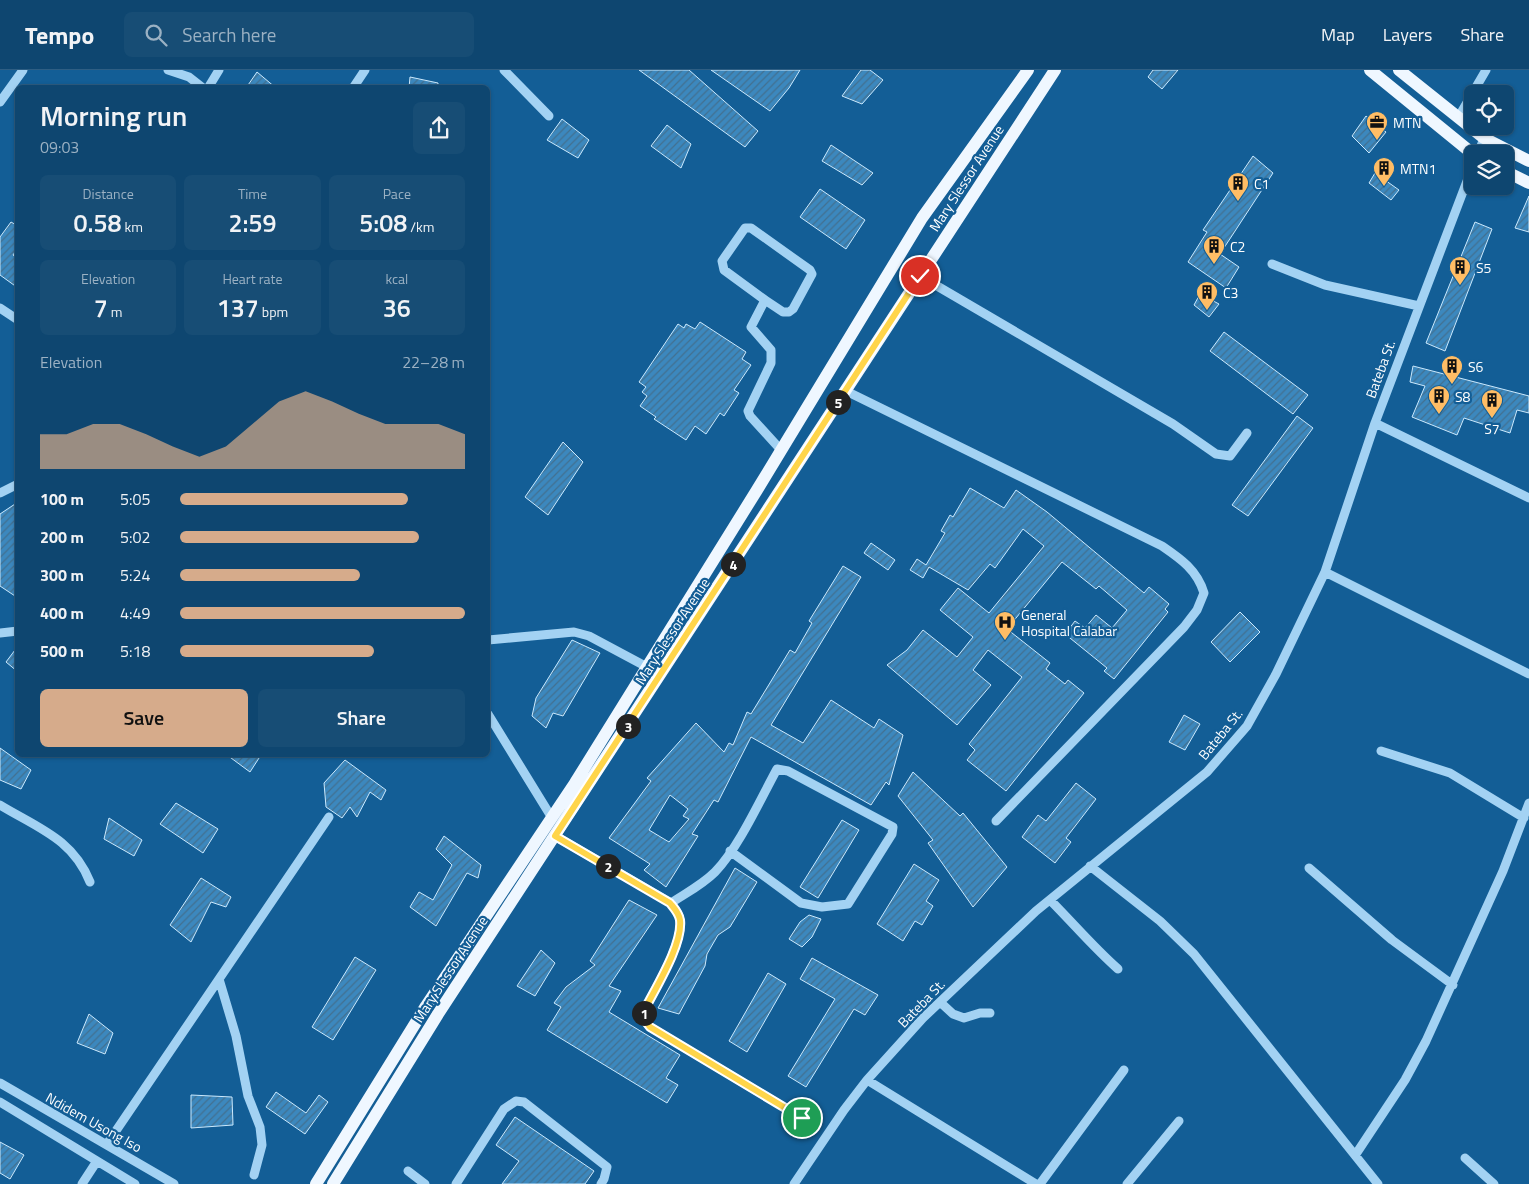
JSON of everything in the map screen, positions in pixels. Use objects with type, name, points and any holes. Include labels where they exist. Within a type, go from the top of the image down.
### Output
[{"type":"main road","name":"Mary Slessor Avenue","points":[[316,1184],[426,1006],[552,818],[647,667],[922,218],[1028,70]]},
{"type":"main road","name":"Mary Slessor Avenue","points":[[333,1184],[438,1014],[1055,70]]},
{"type":"main road","points":[[1370,70],[1464,146]]},
{"type":"main road","points":[[1399,70],[1484,138],[1529,161]]},
{"type":"main road","points":[[1514,176],[1529,183]]},
{"type":"street","points":[[0,102],[23,70]]},
{"type":"street","points":[[168,70],[189,77],[199,85]]},
{"type":"street","points":[[210,85],[219,70]]},
{"type":"street","points":[[354,85],[365,70]]},
{"type":"street","points":[[504,70],[550,116]]},
{"type":"street","points":[[1458,118],[1486,70]]},
{"type":"street","points":[[1481,145],[1484,138]]},
{"type":"street","name":"Bateba St.","points":[[794,1184],[844,1110],[867,1080],[940,1002],[1010,934],[1090,866],[1207,772],[1234,742],[1260,705],[1325,572],[1375,423],[1464,188]]},
{"type":"street","points":[[746,228],[751,228],[810,270],[812,274],[793,309],[789,312],[783,312],[765,300],[724,270],[722,266],[722,262],[746,228]]},
{"type":"street","points":[[1272,264],[1325,284],[1418,306]]},
{"type":"street","points":[[920,276],[1172,424],[1216,454],[1230,456],[1247,433]]},
{"type":"street","points":[[765,300],[751,327],[771,350],[771,363],[748,411],[750,416],[781,450]]},
{"type":"street","points":[[0,308],[15,316]]},
{"type":"street","points":[[846,391],[1162,546],[1188,564],[1199,578],[1204,593],[1197,610],[1184,627],[996,821]]},
{"type":"street","points":[[1375,423],[1529,498]]},
{"type":"street","points":[[0,493],[15,486]]},
{"type":"street","points":[[1325,572],[1529,674]]},
{"type":"street","points":[[0,633],[15,631]]},
{"type":"street","points":[[490,640],[574,632],[589,636],[647,667]]},
{"type":"street","points":[[490,717],[552,818]]},
{"type":"street","points":[[1381,751],[1450,773],[1524,818]]},
{"type":"street","points":[[670,903],[706,879],[730,851],[777,769],[782,768],[893,828],[892,834],[848,904],[839,907],[822,907],[801,903],[730,851]]},
{"type":"street","points":[[1356,1154],[1406,1080],[1453,985],[1504,870],[1529,803]]},
{"type":"street","points":[[0,805],[65,844],[78,858],[90,882]]},
{"type":"street","points":[[107,1144],[329,817]]},
{"type":"street","points":[[555,836],[670,903],[680,920],[678,941],[643,1018],[650,1027],[802,1118]]},
{"type":"street","points":[[1090,866],[1160,921],[1194,954],[1356,1154],[1378,1184]]},
{"type":"street","points":[[1309,868],[1392,940],[1453,985]]},
{"type":"street","points":[[1050,900],[1088,937],[1098,952],[1118,970]]},
{"type":"street","points":[[218,980],[236,1036],[248,1096],[260,1128],[262,1145],[254,1175]]},
{"type":"street","points":[[940,1002],[953,1014],[964,1018],[980,1013],[990,1013]]},
{"type":"street","points":[[1040,1184],[1124,1070]]},
{"type":"street","points":[[867,1080],[1036,1184]]},
{"type":"street","name":"Ndidem Usong Iso","points":[[0,1083],[174,1184]]},
{"type":"street","points":[[456,1184],[504,1109],[516,1101],[524,1102],[607,1167],[601,1184]]},
{"type":"street","points":[[0,1102],[136,1184]]},
{"type":"street","points":[[1127,1184],[1179,1121]]},
{"type":"street","points":[[1465,1158],[1494,1184]]},
{"type":"street","points":[[82,1184],[97,1161]]},
{"type":"street","points":[[408,1171],[425,1184]]},
{"type":"building","points":[[639,70],[689,70],[758,131],[745,147]]},
{"type":"building","points":[[711,70],[800,70],[789,88],[770,111]]},
{"type":"building","points":[[861,70],[870,70],[883,80],[862,104],[842,96]]},
{"type":"building","points":[[1153,70],[1178,70],[1162,89],[1148,77]]},
{"type":"building","points":[[257,72],[272,85],[248,85]]},
{"type":"building","points":[[410,77],[438,83],[438,85],[409,85]]},
{"type":"building","points":[[1366,116],[1386,132],[1369,153],[1352,136]]},
{"type":"building","points":[[562,119],[589,140],[578,158],[547,140]]},
{"type":"building","points":[[667,125],[691,144],[681,168],[651,146]]},
{"type":"building","points":[[831,145],[873,173],[862,185],[822,161]]},
{"type":"building","name":"C1","points":[[1253,156],[1273,173],[1220,254],[1239,267],[1226,288],[1188,262],[1207,232],[1203,230]]},
{"type":"building","name":"MTN1","points":[[1375,173],[1399,190],[1391,200],[1369,183]]},
{"type":"building","points":[[820,189],[865,220],[846,249],[800,217]]},
{"type":"building","points":[[1529,196],[1529,232],[1515,228]]},
{"type":"building","points":[[11,222],[15,224],[15,252],[13,255],[15,257],[15,286],[0,275],[0,237]]},
{"type":"building","name":"S5","points":[[1475,222],[1492,229],[1445,351],[1426,343]]},
{"type":"building","name":"C3","points":[[1200,294],[1219,304],[1209,317],[1194,305]]},
{"type":"building","points":[[700,322],[746,352],[742,359],[751,365],[734,390],[739,393],[724,416],[720,413],[706,434],[695,426],[686,440],[654,419],[656,417],[640,406],[647,396],[642,392],[646,387],[639,382],[678,324],[684,328],[686,324],[695,329]]},
{"type":"building","points":[[1224,332],[1308,395],[1293,414],[1210,351]]},
{"type":"building","points":[[1413,366],[1529,396],[1529,413],[1517,410],[1510,433],[1464,418],[1457,435],[1412,417],[1425,386],[1410,382]]},
{"type":"building","points":[[1297,416],[1313,428],[1248,516],[1232,505]]},
{"type":"building","points":[[563,442],[583,462],[548,515],[525,497]]},
{"type":"building","points":[[970,488],[1004,508],[1016,490],[1047,512],[1144,593],[1149,587],[1169,604],[1165,609],[1168,612],[1114,679],[1104,671],[1107,668],[1065,634],[1075,621],[1085,628],[1096,615],[1112,628],[1127,610],[1099,586],[1096,589],[1062,562],[1007,629],[1050,663],[1046,669],[1065,684],[1068,680],[1084,693],[1006,791],[967,760],[975,750],[969,744],[1022,677],[988,650],[973,670],[991,685],[957,725],[887,665],[907,650],[923,630],[957,657],[973,637],[940,610],[958,588],[989,613],[1044,546],[1023,529],[995,568],[990,564],[968,590],[929,567],[923,578],[910,570],[917,559],[926,565],[945,533],[941,531],[950,515],[953,517]]},
{"type":"building","points":[[15,504],[15,596],[0,586],[0,514]]},
{"type":"building","points":[[871,543],[895,560],[888,570],[864,553]]},
{"type":"building","points":[[843,566],[861,577],[771,725],[803,743],[831,700],[874,728],[879,719],[903,735],[889,785],[886,782],[871,805],[751,737],[718,802],[714,800],[692,834],[698,836],[666,887],[644,870],[650,864],[609,838],[651,781],[647,778],[696,723],[724,752],[729,743],[733,745],[747,712],[751,714],[790,650],[795,653],[812,623],[809,621]],"holes":[[[670,795],[688,809],[683,816],[689,819],[669,842],[649,830]]]},
{"type":"building","points":[[1240,612],[1260,632],[1230,662],[1211,642]]},
{"type":"building","points":[[572,640],[600,653],[563,716],[553,713],[546,728],[532,716],[536,698]]},
{"type":"building","points":[[15,650],[15,670],[6,662]]},
{"type":"building","points":[[1184,715],[1200,724],[1185,750],[1169,742]]},
{"type":"building","points":[[0,748],[31,770],[21,789],[0,780]]},
{"type":"building","points":[[230,757],[260,757],[250,772]]},
{"type":"building","points":[[345,760],[386,790],[381,800],[370,792],[357,817],[350,807],[342,818],[326,807],[324,783]]},
{"type":"building","points":[[913,772],[960,816],[963,813],[1007,867],[973,907],[928,843],[933,840],[898,796]]},
{"type":"building","points":[[1076,783],[1096,799],[1066,838],[1071,842],[1055,863],[1022,837],[1038,815],[1046,821]]},
{"type":"building","points":[[176,803],[218,829],[203,853],[160,824]]},
{"type":"building","points":[[109,818],[142,840],[134,856],[104,839]]},
{"type":"building","points":[[842,820],[859,830],[818,898],[800,887]]},
{"type":"building","points":[[444,836],[481,865],[478,878],[467,873],[436,926],[410,907],[419,892],[433,900],[452,865],[436,849]]},
{"type":"building","points":[[914,864],[939,880],[926,901],[933,906],[922,925],[915,921],[903,941],[877,924]]},
{"type":"building","points":[[735,868],[757,882],[730,927],[718,935],[707,954],[705,966],[679,1014],[658,1008]]},
{"type":"building","points":[[201,878],[231,897],[226,907],[211,902],[191,942],[170,925]]},
{"type":"building","points":[[629,900],[657,915],[609,986],[621,991],[609,1012],[680,1055],[666,1078],[678,1085],[667,1103],[547,1030],[561,1007],[554,1003],[566,987],[595,965],[590,961]]},
{"type":"building","points":[[809,915],[821,919],[812,937],[802,947],[789,939],[800,922]]},
{"type":"building","points":[[541,950],[555,963],[535,996],[517,986]]},
{"type":"building","points":[[355,957],[376,970],[333,1040],[312,1027]]},
{"type":"building","points":[[812,958],[878,995],[865,1015],[854,1009],[806,1087],[788,1076],[835,999],[800,979]]},
{"type":"building","points":[[768,973],[786,984],[747,1052],[729,1041]]},
{"type":"building","points":[[89,1014],[113,1033],[105,1054],[77,1043]]},
{"type":"building","points":[[276,1092],[306,1113],[319,1095],[328,1102],[305,1134],[266,1107]]},
{"type":"building","points":[[191,1095],[232,1097],[233,1125],[191,1128]]},
{"type":"building","points":[[515,1117],[594,1171],[585,1184],[502,1184],[519,1161],[496,1145]]},
{"type":"building","points":[[0,1142],[24,1155],[10,1179],[0,1173]]},
{"type":"place","name":"MTN","points":[[1377,141]]},
{"type":"place","name":"MTN1","points":[[1384,187]]},
{"type":"place","name":"C1","points":[[1238,202]]},
{"type":"place","name":"C2","points":[[1214,265]]},
{"type":"place","name":"S5","points":[[1460,286]]},
{"type":"place","name":"C3","points":[[1207,311]]},
{"type":"place","name":"S6","points":[[1452,385]]},
{"type":"place","name":"S8","points":[[1439,415]]},
{"type":"place","name":"S7","points":[[1492,419]]},
{"type":"place","name":"General Hospital Calabar","points":[[1005,641]]},
{"type":"route","points":[[802,1118],[650,1027],[643,1018],[645,1009],[678,941],[680,928],[678,913],[670,903],[555,836],[920,276]]}]
